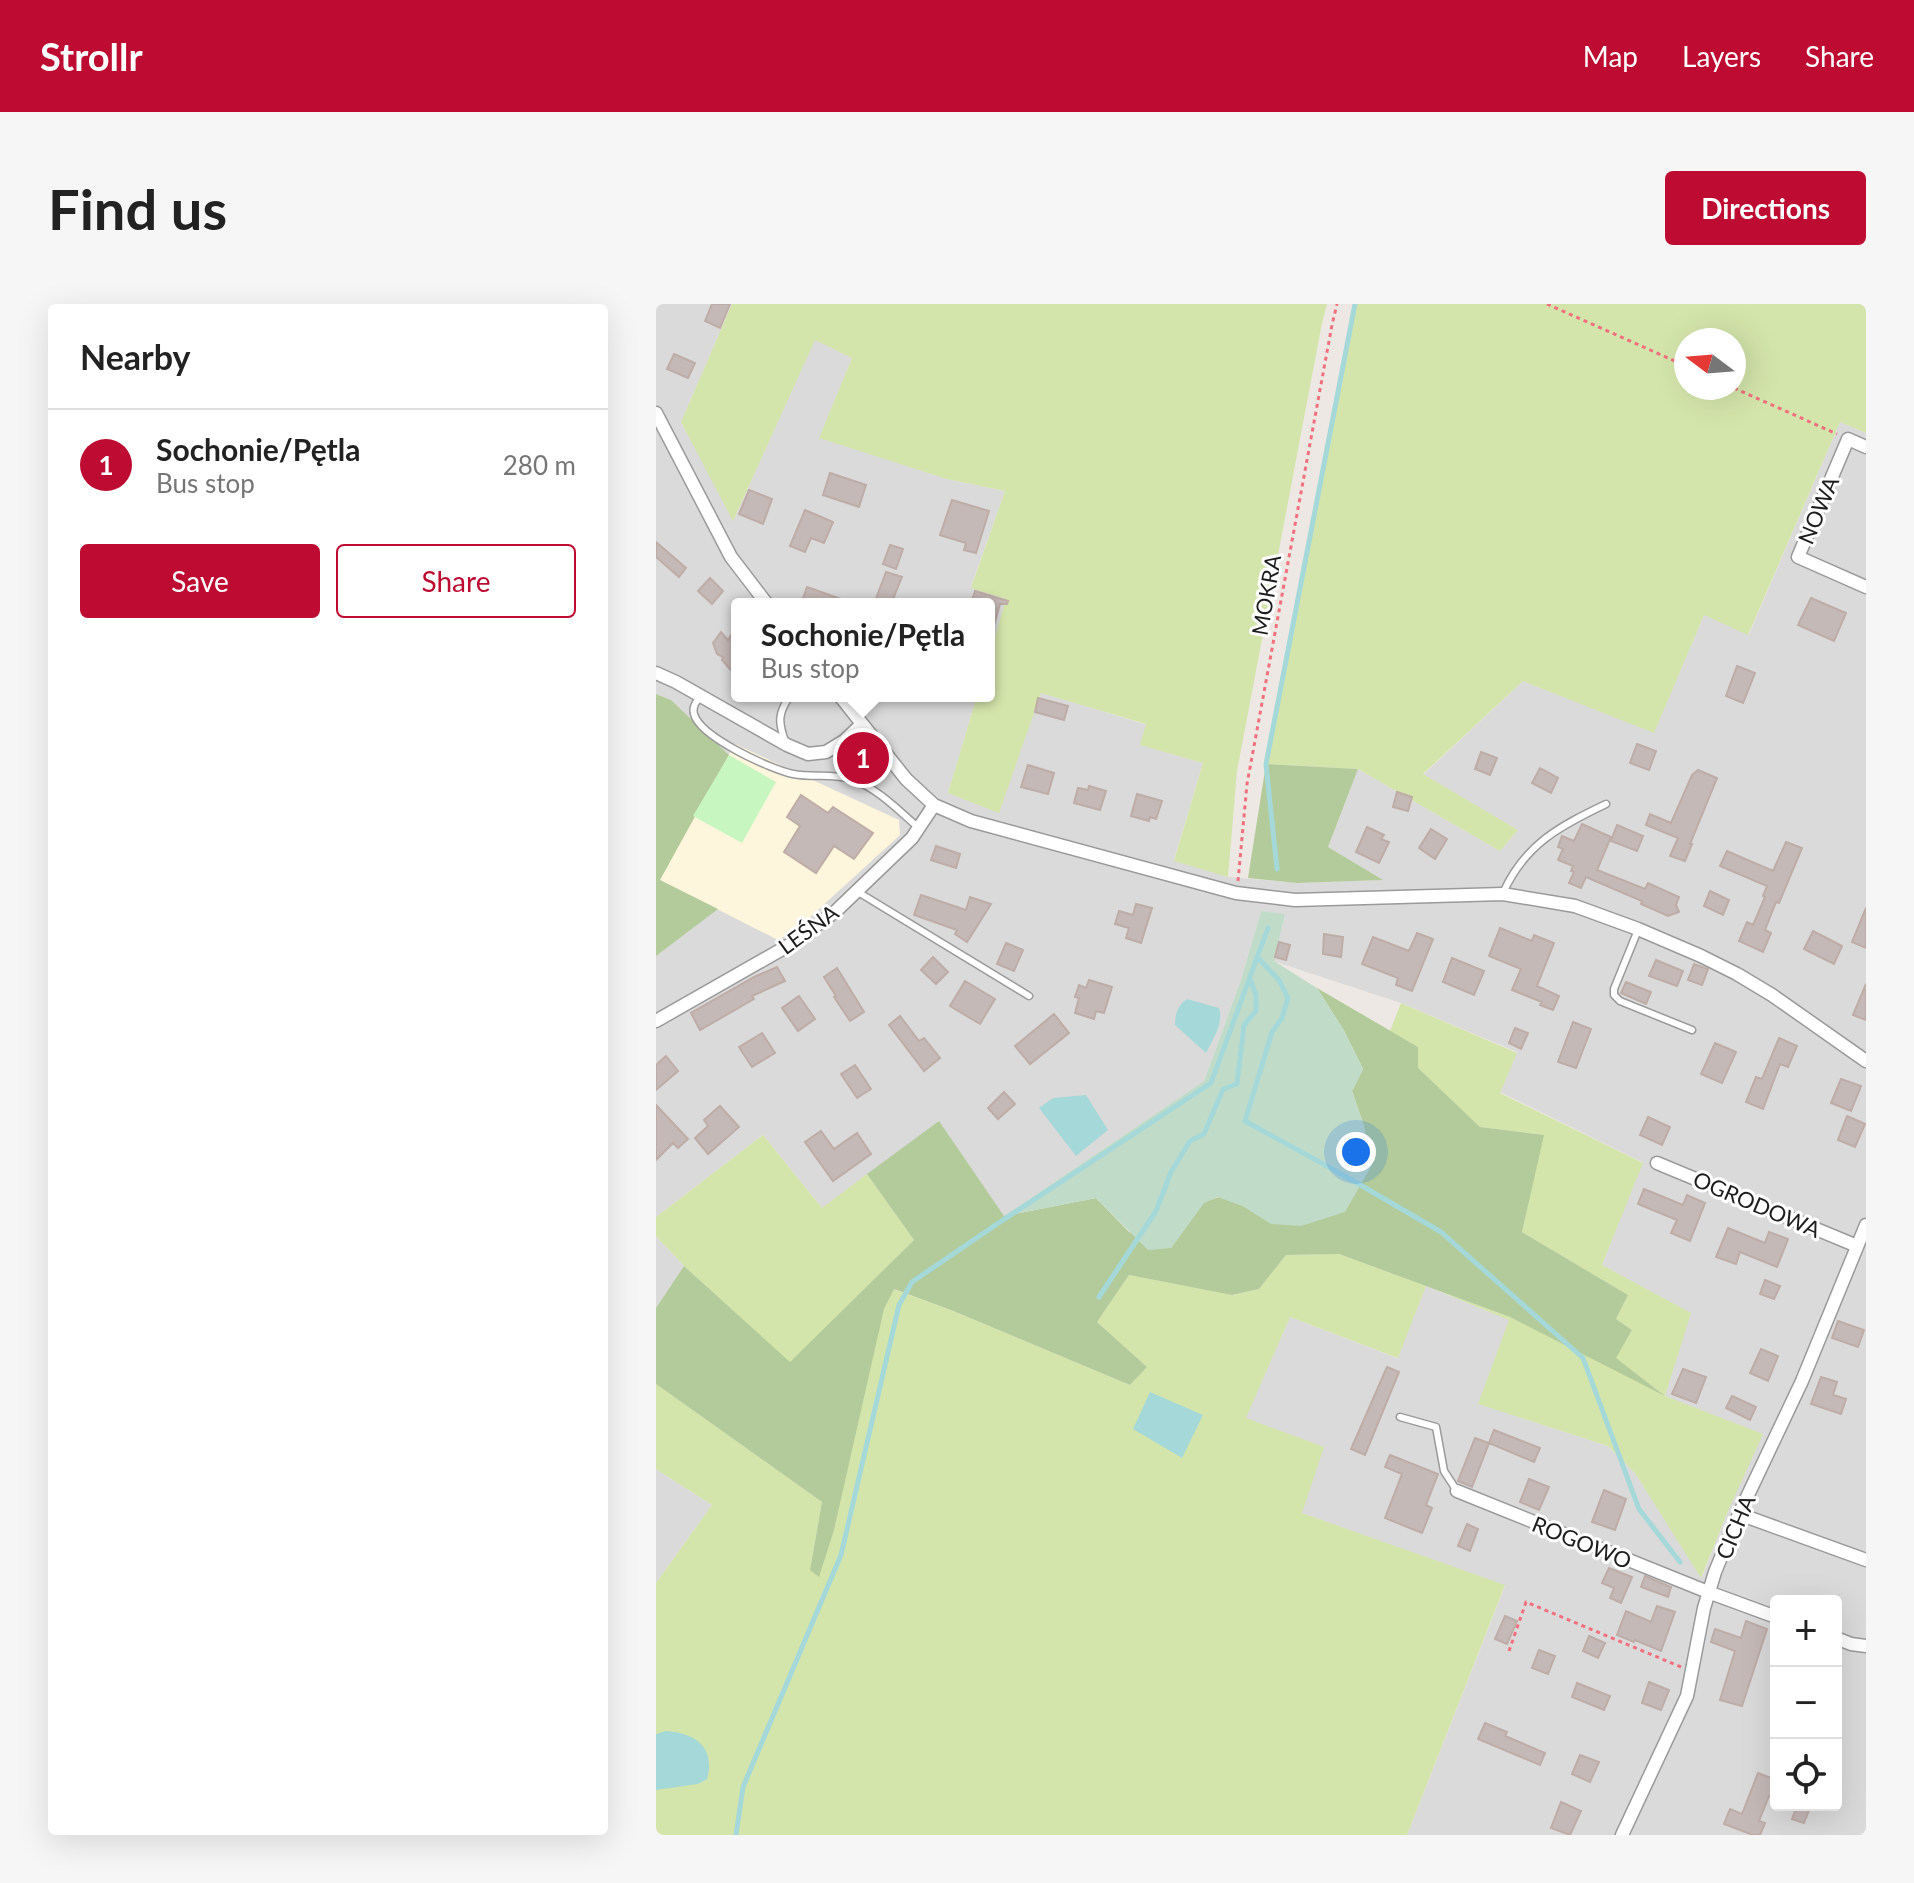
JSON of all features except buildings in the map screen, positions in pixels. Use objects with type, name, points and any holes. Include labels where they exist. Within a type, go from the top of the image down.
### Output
[{"type":"street","points":[[656,413],[731,557],[762,598]]},
{"type":"street","points":[[1848,439],[1866,447]]},
{"type":"street","name":"NOWA","points":[[1848,439],[1798,557],[1866,587]]},
{"type":"street","points":[[656,673],[808,754],[820,754],[844,741],[862,724]]},
{"type":"street","points":[[845,702],[906,779],[934,805],[971,821],[1236,893],[1295,900],[1503,894],[1575,906],[1638,929],[1737,974],[1866,1061]]},
{"type":"street","name":"LEŚNA","points":[[656,1021],[791,944],[836,911],[912,838],[934,805]]},
{"type":"street","name":"OGRODOWA","points":[[1657,1163],[1857,1246]]},
{"type":"street","name":"CICHA","points":[[1622,1835],[1687,1696],[1708,1592],[1739,1514],[1802,1381],[1866,1225]]},
{"type":"street","name":"ROGOWO","points":[[1457,1491],[1770,1615]]},
{"type":"street","points":[[1739,1514],[1866,1560]]},
{"type":"street","points":[[1842,1640],[1866,1646]]},
{"type":"lane","points":[[700,697],[694,706],[694,714],[701,725],[721,742],[792,774],[840,776],[857,781],[919,828]]},
{"type":"lane","points":[[786,702],[781,708],[780,720],[787,745]]},
{"type":"lane","points":[[1503,894],[1512,872],[1550,833],[1606,804]]},
{"type":"lane","points":[[858,892],[1029,996]]},
{"type":"lane","points":[[1638,929],[1614,995],[1620,1001],[1692,1030]]},
{"type":"lane","points":[[1400,1417],[1436,1427],[1444,1471],[1457,1491]]},
{"type":"path","name":"MOKRA","points":[[1236,893],[1247,784],[1337,304]]},
{"type":"path","points":[[1547,304],[1674,361]]},
{"type":"path","points":[[1746,393],[1848,439]]},
{"type":"path","points":[[1509,1651],[1526,1602],[1692,1672]]},
{"type":"shaded area","points":[[656,304],[732,304],[681,422],[734,519],[815,339],[852,358],[820,437],[947,479],[1005,491],[971,587],[1007,598],[995,637],[995,598],[731,598],[731,702],[975,702],[948,793],[999,812],[1040,692],[1147,725],[1141,745],[1203,763],[1174,860],[1229,877],[1297,883],[1381,880],[1328,847],[1358,769],[1500,851],[1518,830],[1423,775],[1523,681],[1654,732],[1704,615],[1749,634],[1840,422],[1866,433],[1866,1835],[1407,1835],[1505,1586],[1302,1513],[1245,1418],[1290,1317],[1397,1358],[1426,1286],[1510,1320],[1479,1404],[1608,1446],[1635,1473],[1702,1577],[1728,1511],[1665,1396],[1690,1313],[1602,1265],[1642,1162],[1500,1092],[1517,1052],[1401,1003],[1273,961],[1285,915],[1261,911],[1241,980],[1204,1081],[1004,1216],[822,1208],[763,1135],[656,1217],[656,956],[717,909],[671,700],[656,694]]},
{"type":"shaded area","points":[[735,744],[899,820],[900,835],[797,929],[778,940],[660,880]]},
{"type":"shaded area","points":[[656,1236],[684,1266],[656,1308]]},
{"type":"shaded area","points":[[656,1469],[712,1505],[656,1583]]},
{"type":"green space","points":[[732,304],[1327,304],[1237,771],[1228,877],[1174,861],[1203,763],[1140,745],[1146,724],[1041,693],[999,813],[948,793],[975,702],[995,702],[995,637],[1006,599],[971,588],[1005,491],[947,479],[819,438],[852,358],[815,340],[733,521],[681,422]]},
{"type":"green space","points":[[1355,304],[1866,304],[1866,433],[1840,422],[1748,635],[1704,615],[1654,733],[1523,681],[1423,774],[1518,830],[1500,851],[1358,769],[1266,764]]},
{"type":"green space","points":[[656,694],[671,700],[729,755],[660,880],[718,909],[656,956]]},
{"type":"green space","points":[[729,755],[776,782],[742,843],[693,816]]},
{"type":"green space","points":[[1266,764],[1358,769],[1328,847],[1383,880],[1297,883],[1248,878]]},
{"type":"green space","points":[[1261,911],[1285,914],[1274,961],[1317,988],[1363,1069],[1352,1091],[1372,1165],[1345,1212],[1301,1226],[1271,1224],[1243,1206],[1218,1197],[1204,1203],[1171,1248],[1148,1250],[1096,1198],[1004,1216],[1204,1081],[1241,980]]},
{"type":"green space","points":[[1317,988],[1418,1047],[1418,1068],[1480,1127],[1544,1135],[1522,1232],[1628,1295],[1616,1319],[1632,1330],[1616,1358],[1665,1396],[1510,1317],[1339,1254],[1286,1255],[1259,1289],[1232,1295],[1129,1275],[1097,1322],[1147,1367],[1130,1385],[894,1289],[884,1309],[834,1530],[819,1577],[810,1570],[822,1502],[656,1384],[656,1308],[684,1266],[790,1362],[914,1240],[867,1174],[939,1121],[1004,1216],[1096,1198],[1129,1232],[1171,1248],[1204,1202],[1219,1197],[1243,1206],[1272,1224],[1372,1165],[1352,1091],[1363,1069]]},
{"type":"green space","points":[[1401,1003],[1517,1053],[1500,1093],[1643,1163],[1602,1265],[1691,1313],[1665,1396],[1763,1434],[1701,1578],[1635,1473],[1608,1446],[1478,1404],[1509,1320],[1427,1287],[1510,1317],[1660,1392],[1615,1358],[1632,1330],[1616,1319],[1628,1295],[1522,1232],[1543,1135],[1480,1127],[1417,1068],[1418,1047],[1390,1031]]},
{"type":"green space","points":[[763,1135],[822,1208],[867,1174],[914,1240],[790,1363],[684,1266],[656,1236],[656,1217]]},
{"type":"green space","points":[[1339,1254],[1426,1286],[1398,1358],[1290,1317],[1246,1418],[1324,1447],[1302,1513],[1505,1585],[1407,1835],[656,1835],[656,1583],[712,1505],[656,1469],[656,1384],[822,1502],[810,1570],[884,1309],[893,1289],[1130,1385],[1147,1367],[1097,1322],[1129,1275],[1233,1295],[1259,1289],[1286,1255]]},
{"type":"water","points":[[1187,999],[1219,1008],[1219,1025],[1206,1053],[1175,1025],[1178,1010]]},
{"type":"water","points":[[1086,1095],[1108,1130],[1076,1156],[1039,1108],[1053,1098]]},
{"type":"water","points":[[1150,1392],[1203,1415],[1182,1458],[1133,1429]]},
{"type":"water","points":[[666,1731],[686,1735],[701,1744],[708,1758],[707,1779],[698,1784],[656,1790],[656,1734]]},
{"type":"waterway","points":[[1277,869],[1266,764],[1355,304]]},
{"type":"waterway","points":[[736,1835],[743,1787],[841,1555],[899,1305],[912,1282],[1211,1083],[1268,928]]},
{"type":"waterway","points":[[1257,957],[1279,980],[1288,998],[1282,1018],[1272,1032],[1245,1121],[1441,1232],[1583,1358],[1639,1509],[1680,1562]]},
{"type":"waterway","points":[[1099,1297],[1156,1211],[1171,1172],[1190,1141],[1204,1134],[1223,1089],[1237,1084],[1244,1025],[1256,1011],[1256,995],[1250,979]]},
{"type":"place","name":"Sochonie/Pętla","points":[[863,758]]}]
